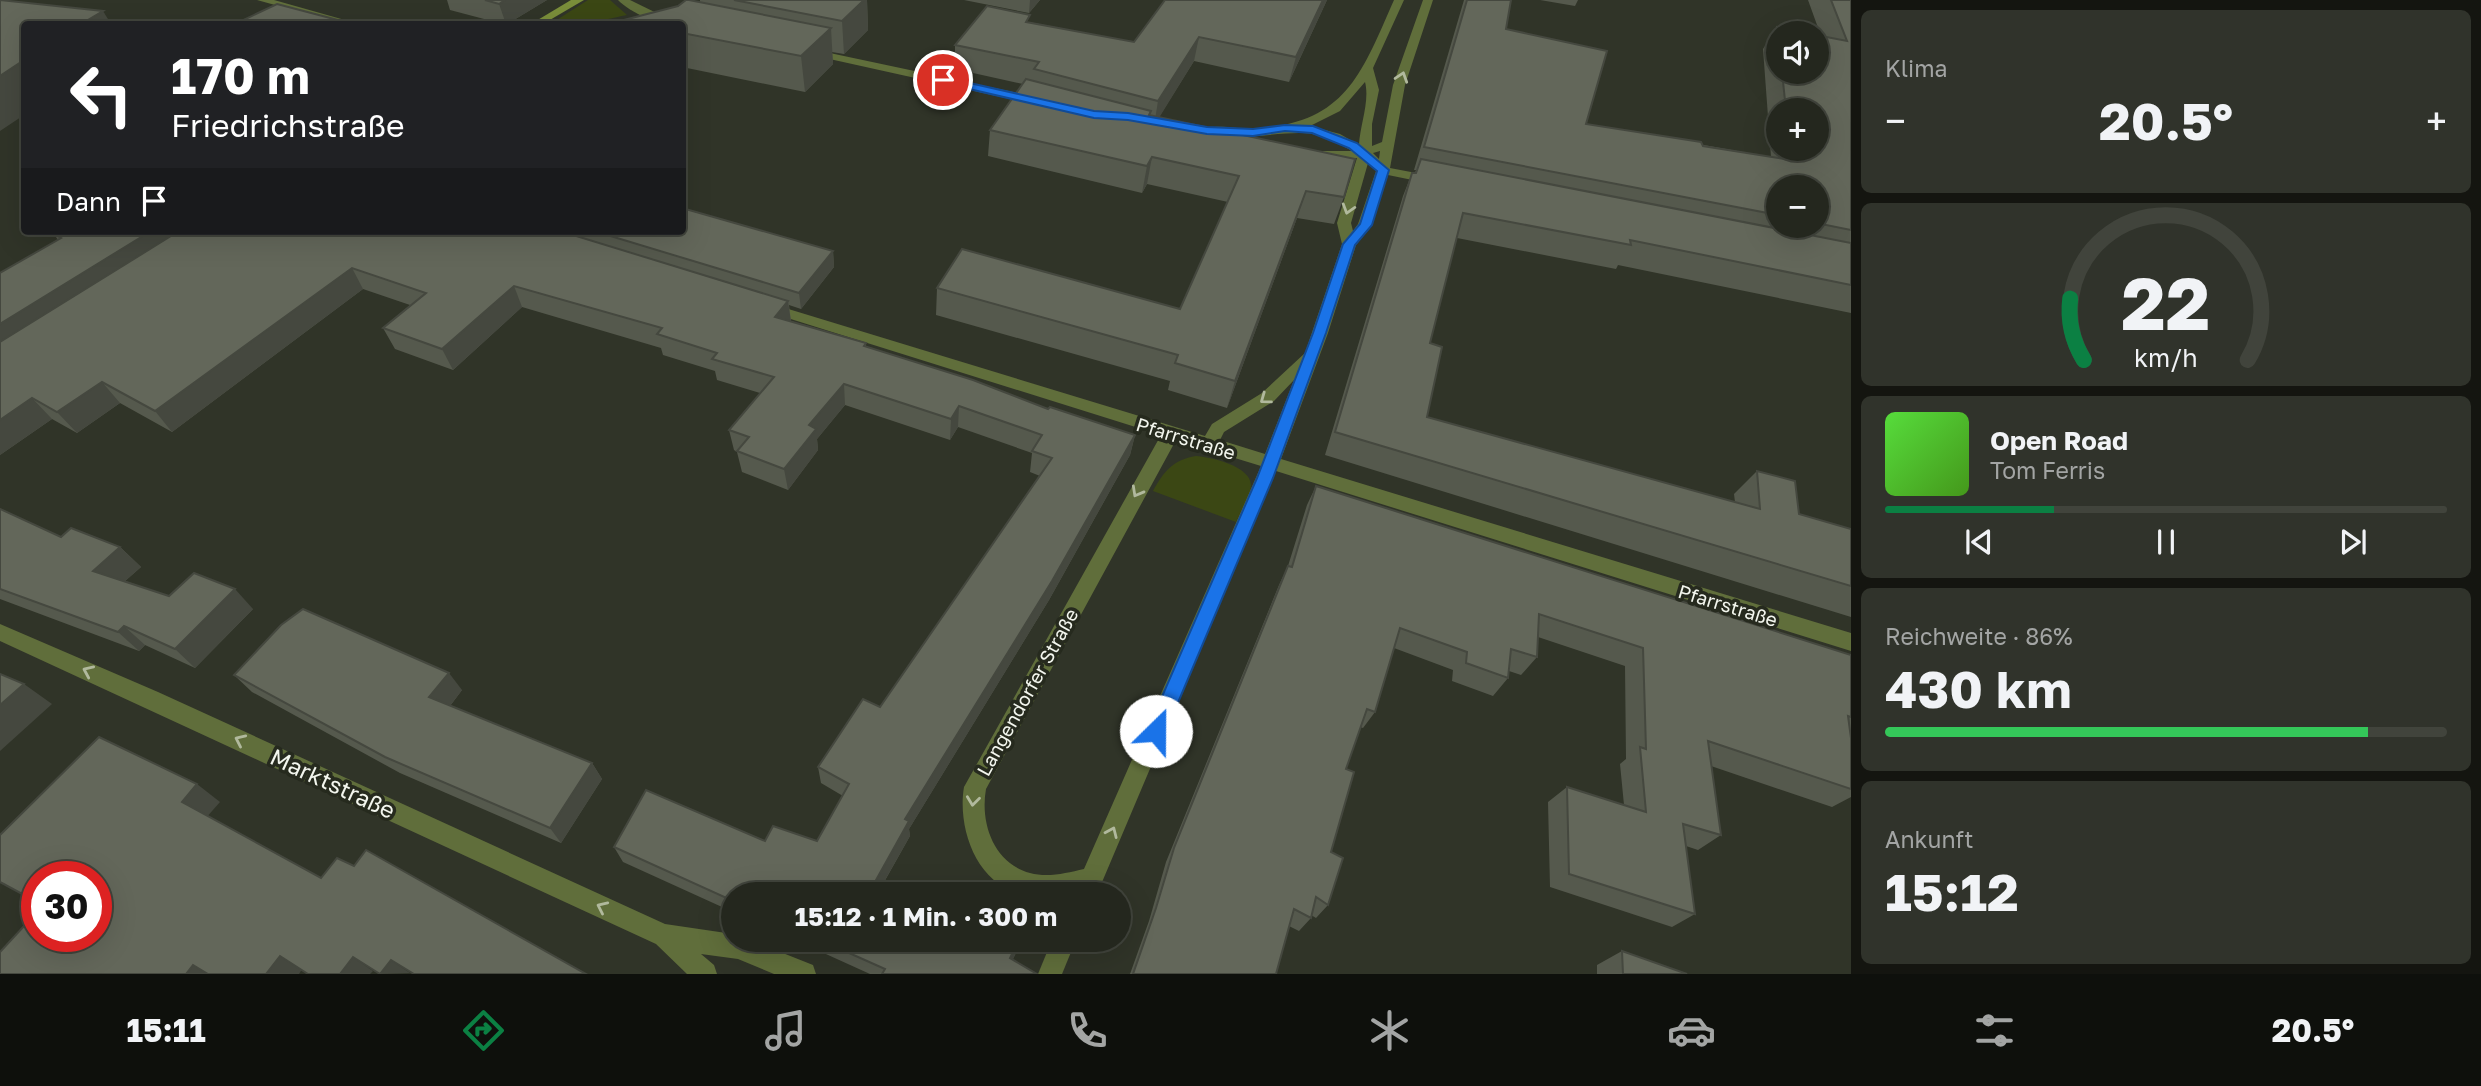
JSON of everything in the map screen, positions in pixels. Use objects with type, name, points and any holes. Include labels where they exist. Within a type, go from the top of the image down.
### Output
[{"type":"street","points":[[262,0],[342,21]]},
{"type":"street","points":[[541,21],[579,0]]},
{"type":"street","points":[[623,0],[668,21]]},
{"type":"street","points":[[1192,128],[1253,132],[1285,128],[1315,120],[1341,104],[1354,89],[1399,0]]},
{"type":"street","name":"Langendorfer Straße","points":[[1090,882],[1270,464],[1349,244],[1366,225],[1383,170],[1399,85],[1428,0]]},
{"type":"street","points":[[804,51],[1044,103]]},
{"type":"street","name":"Langendorfer Straße","points":[[1349,244],[1344,223],[1365,153],[1366,124],[1373,86],[1367,65]]},
{"type":"street","points":[[1285,128],[1323,132],[1346,141],[1365,153],[1383,170],[1443,183]]},
{"type":"street","points":[[1198,141],[1230,147]]},
{"type":"street","points":[[1304,154],[1319,156],[1365,153],[1389,144]]},
{"type":"street","points":[[1319,156],[1359,175]]},
{"type":"street","name":"Pfarrstraße","points":[[756,304],[1851,642]]},
{"type":"street","name":"Langendorfer Straße","points":[[1209,445],[1218,428],[1268,397],[1313,350]]},
{"type":"street","name":"Langendorfer Straße","points":[[1022,882],[1011,877],[986,852],[977,836],[971,810],[975,787],[1171,433]]},
{"type":"street","name":"Marktstraße","points":[[0,632],[664,936],[738,947],[804,974]]},
{"type":"street","name":"Marktstraße","points":[[664,936],[705,974]]},
{"type":"street","points":[[1050,974],[1059,952]]},
{"type":"green space","points":[[588,0],[610,0],[627,15],[600,21],[555,21]]},
{"type":"green space","points":[[1196,456],[1229,464],[1245,473],[1249,479],[1251,486],[1247,500],[1236,522],[1153,491],[1170,467],[1181,460]]},
{"type":"building","points":[[0,0],[103,11],[86,21],[21,21],[21,62],[0,76]]},
{"type":"building","points":[[485,0],[505,0],[499,4]]},
{"type":"building","points":[[689,0],[831,28],[801,56],[686,34],[686,21],[620,21],[678,6]]},
{"type":"building","points":[[734,0],[864,0],[842,21]]},
{"type":"building","points":[[1165,0],[1323,0],[1296,57],[1199,37],[1158,101],[1034,69],[1039,62],[955,45],[987,6],[1030,15],[1026,22],[1134,42]]},
{"type":"building","points":[[1467,0],[1511,0],[1506,29],[1607,51],[1586,124],[1701,142],[1703,146],[1766,156],[1766,161],[1829,161],[1829,98],[1785,98],[1783,84],[1829,84],[1829,38],[1847,41],[1831,0],[1851,0],[1851,230],[1829,226],[1829,175],[1766,175],[1766,213],[1424,147]]},
{"type":"building","points":[[277,4],[342,21],[241,21]]},
{"type":"building","points":[[1026,79],[1151,111],[1149,115],[1355,159],[1344,197],[1306,191],[1235,381],[1175,363],[1178,355],[937,288],[962,249],[1180,309],[1239,176],[1152,157],[1147,166],[990,130]]},
{"type":"building","points":[[1421,159],[1766,226],[1766,238],[1825,238],[1851,243],[1851,285],[1630,240],[1631,245],[1463,213],[1430,343],[1442,347],[1427,417],[1760,509],[1757,471],[1795,481],[1799,514],[1851,529],[1851,586],[1335,432],[1412,173],[1416,173]]},
{"type":"building","points":[[686,209],[833,251],[799,293],[607,235],[686,235]]},
{"type":"building","points":[[56,235],[145,235],[0,324],[0,273],[61,238]]},
{"type":"building","points":[[173,235],[573,235],[788,301],[775,317],[866,343],[864,346],[973,380],[1048,409],[1050,407],[1135,435],[1052,581],[905,819],[909,821],[876,880],[880,882],[721,882],[721,896],[614,847],[646,790],[765,841],[773,826],[817,841],[849,784],[818,767],[863,699],[880,707],[1052,458],[1032,451],[1042,435],[959,406],[951,419],[844,384],[809,425],[816,429],[784,469],[737,451],[749,437],[729,430],[774,377],[712,359],[717,353],[657,334],[662,328],[514,286],[442,349],[383,328],[426,293],[352,268],[155,411],[102,382],[57,412],[32,398],[0,420],[0,342]]},
{"type":"building","points":[[1316,486],[1851,655],[1851,717],[1848,716],[1851,789],[1708,741],[1721,835],[1683,824],[1695,914],[1569,874],[1567,787],[1646,812],[1640,747],[1646,749],[1643,648],[1539,614],[1537,657],[1511,649],[1508,678],[1466,663],[1467,652],[1400,628],[1375,712],[1367,709],[1346,769],[1354,772],[1331,852],[1343,858],[1328,905],[1316,897],[1311,918],[1294,909],[1276,974],[1133,974],[1174,848],[1288,566],[1292,567]]},
{"type":"building","points":[[0,509],[61,537],[71,528],[120,547],[93,571],[169,596],[194,573],[235,589],[175,649],[124,626],[118,632],[0,589]]},
{"type":"building","points":[[303,609],[449,673],[429,697],[592,763],[550,828],[385,757],[234,675],[281,625]]},
{"type":"building","points":[[0,674],[24,684],[0,705]]},
{"type":"building","points":[[99,737],[197,784],[182,802],[321,878],[337,858],[354,866],[366,850],[586,974],[414,974],[391,960],[380,974],[353,957],[340,974],[308,974],[280,956],[266,974],[208,974],[193,965],[186,974],[0,974],[0,952],[21,929],[21,952],[112,952],[112,861],[21,861],[21,893],[0,882],[0,835]]},
{"type":"building","points":[[1622,951],[1687,974],[1623,974]]},
{"type":"building","points":[[847,952],[1013,952],[1010,958],[1037,974],[882,974],[885,969]]},
{"type":"route","points":[[943,80],[1094,115],[1116,115],[1207,131],[1253,132],[1285,128],[1313,130],[1353,145],[1383,170],[1366,225],[1349,244],[1320,333],[1265,478],[1156,731]]}]
